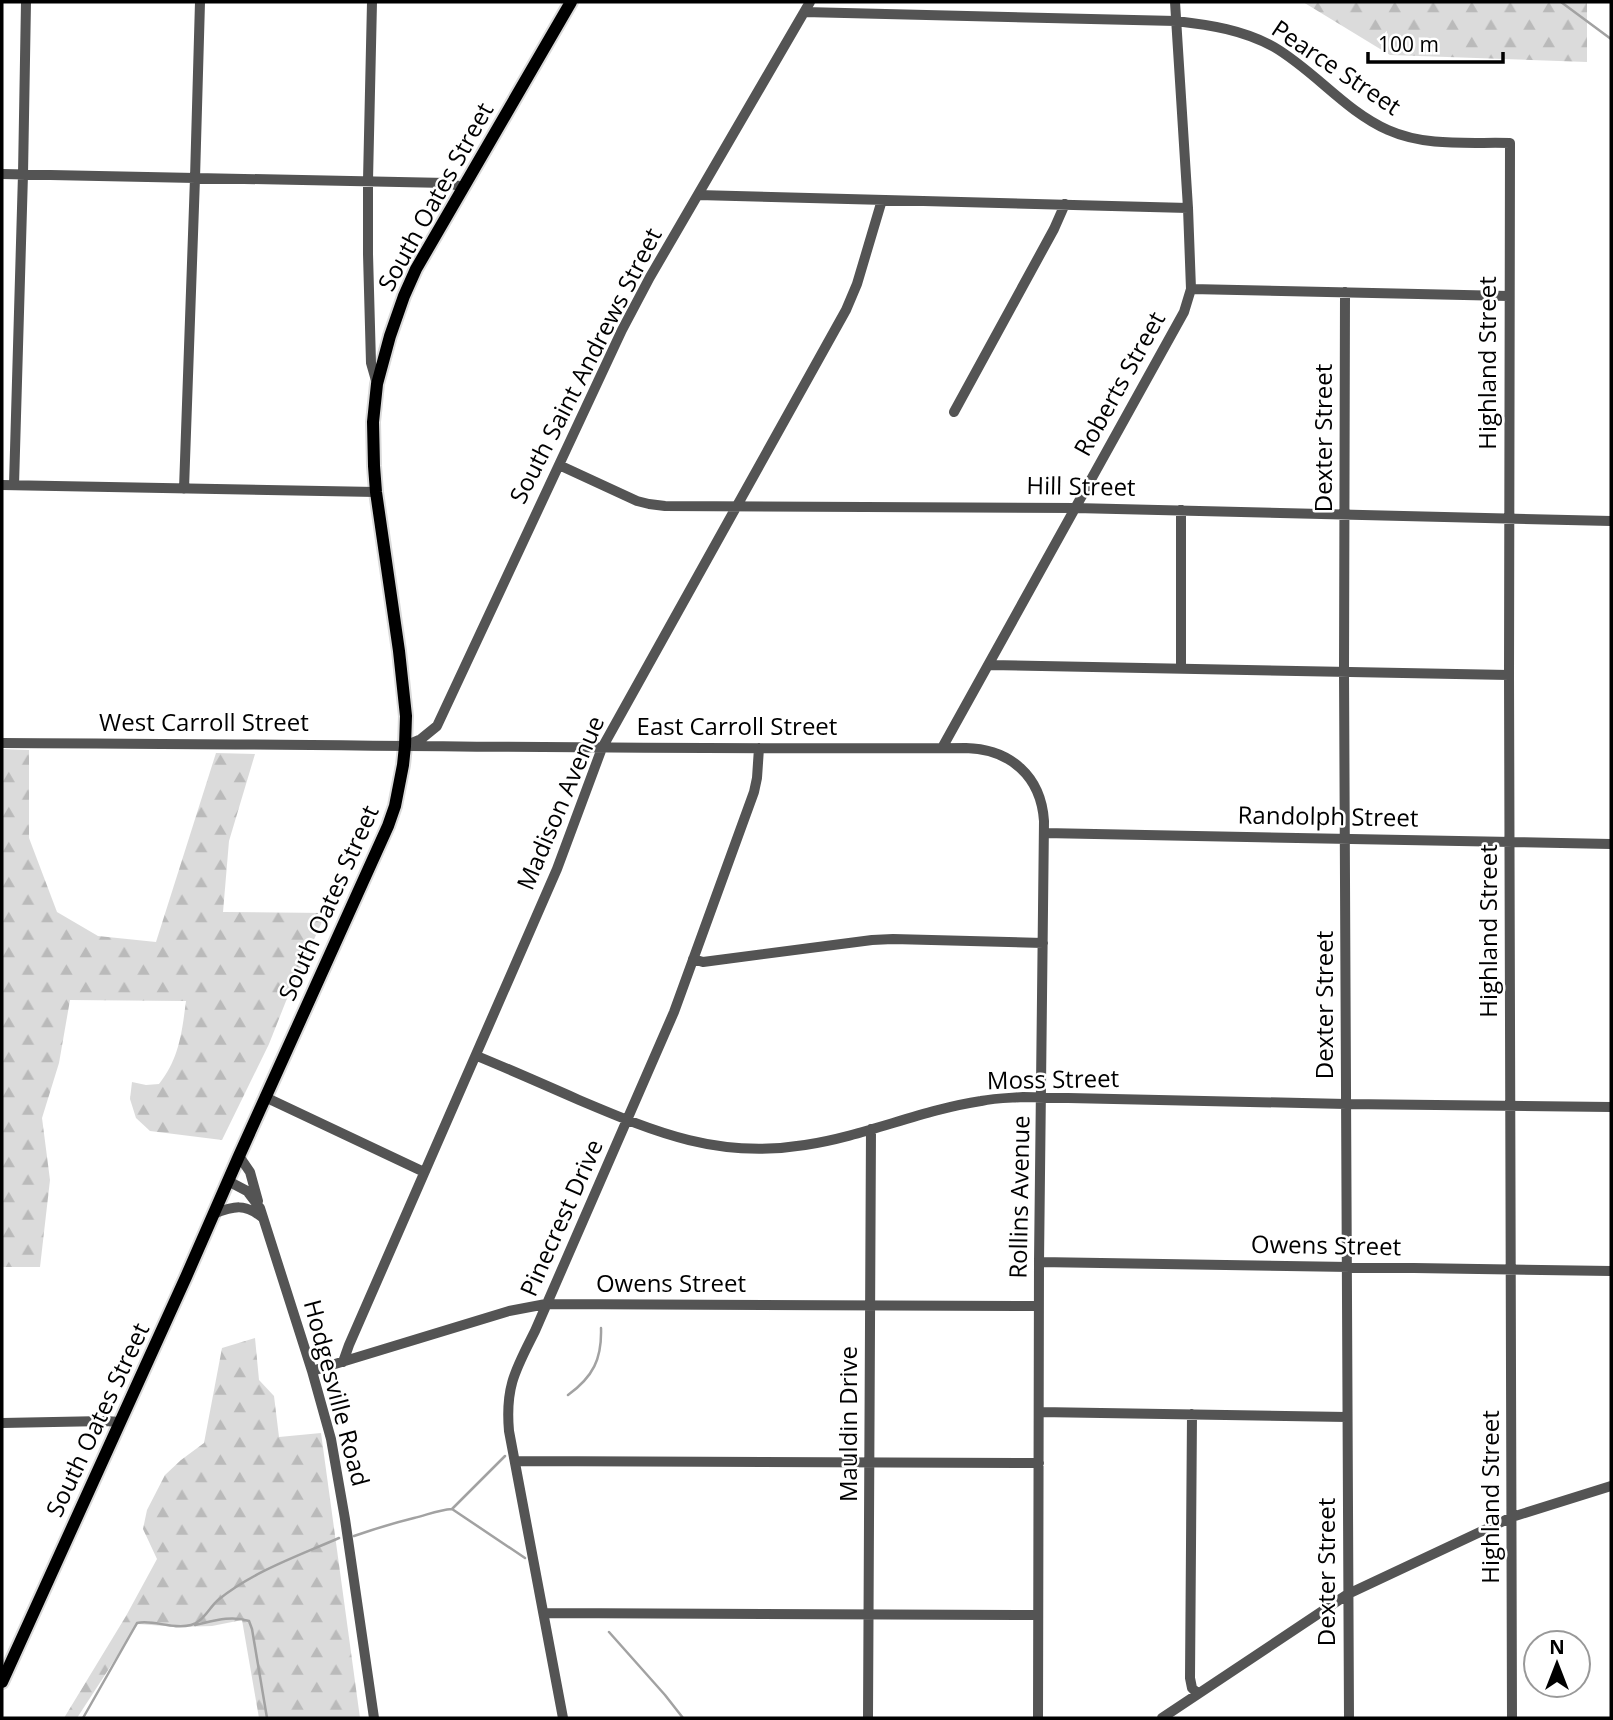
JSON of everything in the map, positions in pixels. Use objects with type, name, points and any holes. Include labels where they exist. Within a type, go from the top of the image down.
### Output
[{"type":"main road","name":"South Oates Street","points":[[2,1682],[187,1277],[388,826],[400,782],[405,746],[404,694],[376,492],[373,444],[377,384],[396,316],[428,248],[571,2]]},
{"type":"street","points":[[14,485],[26,2]]},
{"type":"street","points":[[184,489],[200,2]]},
{"type":"street","points":[[372,2],[368,180],[371,363],[377,384]]},
{"type":"street","name":"South Saint Andrews Street","points":[[405,746],[421,739],[437,726],[622,330],[810,2]]},
{"type":"street","name":"Roberts Street","points":[[942,748],[1188,302],[1191,289],[1188,208],[1175,2]]},
{"type":"street","name":"Pearce Street","points":[[804,12],[1176,21],[1225,28],[1275,48],[1358,112],[1389,131],[1426,141],[1510,143]]},
{"type":"street","name":"Highland Street","points":[[1510,143],[1508,675],[1512,1718]]},
{"type":"street","points":[[2,174],[368,180],[447,183],[463,187]]},
{"type":"street","points":[[698,195],[1188,208]]},
{"type":"street","name":"Madison Avenue","points":[[344,1362],[349,1345],[477,1056],[556,869],[603,748],[846,310],[857,284],[882,200]]},
{"type":"street","points":[[954,412],[1065,204]]},
{"type":"street","points":[[1191,289],[1509,296]]},
{"type":"street","name":"Dexter Street","points":[[1345,292],[1349,1718]]},
{"type":"street","name":"Hill Street","points":[[559,465],[649,504],[1075,508],[1611,520]]},
{"type":"street","points":[[2,485],[376,492]]},
{"type":"street","points":[[1181,510],[1181,668]]},
{"type":"street","points":[[989,665],[1508,675]]},
{"type":"street","name":"West Carroll Street","points":[[2,743],[405,746]]},
{"type":"street","name":"East Carroll Street","points":[[405,746],[942,748]]},
{"type":"street","name":"Pinecrest Drive","points":[[563,1718],[515,1461],[508,1418],[508,1396],[515,1372],[674,1012],[754,792],[759,748]]},
{"type":"street","name":"Rollins Avenue","points":[[942,748],[985,749],[1003,756],[1020,767],[1033,782],[1043,811],[1038,1718]]},
{"type":"street","name":"Randolph Street","points":[[1044,833],[1611,844]]},
{"type":"street","points":[[693,959],[703,962],[872,940],[1043,943]]},
{"type":"street","name":"Moss Street","points":[[477,1056],[627,1121],[694,1143],[734,1148],[785,1148],[806,1145],[981,1101],[1023,1097],[1611,1107]]},
{"type":"street","points":[[265,1097],[425,1172]]},
{"type":"street","name":"Mauldin Drive","points":[[868,1718],[871,1129]]},
{"type":"street","points":[[239,1156],[250,1172],[262,1213]]},
{"type":"street","name":"Hodgesville Road","points":[[228,1181],[247,1191],[262,1213],[331,1439],[374,1718]]},
{"type":"street","points":[[213,1214],[228,1209],[247,1208],[262,1213]]},
{"type":"street","name":"Owens Street","points":[[1040,1262],[1611,1271]]},
{"type":"street","name":"Owens Street","points":[[312,1371],[509,1311],[546,1304],[1040,1306]]},
{"type":"street","points":[[1039,1412],[1347,1417]]},
{"type":"street","points":[[1192,1414],[1190,1678],[1192,1688],[1198,1694]]},
{"type":"street","points":[[2,1423],[120,1422]]},
{"type":"street","points":[[515,1461],[1039,1463]]},
{"type":"street","points":[[1162,1718],[1348,1594],[1512,1517],[1611,1486]]},
{"type":"street","points":[[544,1613],[1038,1615]]},
{"type":"green space","points":[[1303,2],[1587,2],[1587,62],[1390,55]]},
{"type":"green space","points":[[2,749],[29,750],[29,838],[57,912],[98,936],[156,942],[216,753],[255,754],[229,841],[223,912],[326,913],[269,1044],[222,1140],[150,1131],[136,1118],[130,1099],[132,1082],[159,1084],[166,1075],[179,1045],[186,1001],[70,1000],[59,1063],[42,1118],[50,1180],[40,1267],[2,1267]]},
{"type":"green space","points":[[255,1338],[259,1380],[274,1396],[279,1437],[321,1433],[360,1718],[259,1718],[242,1620],[212,1626],[138,1624],[77,1718],[64,1718],[157,1559],[143,1529],[147,1510],[165,1475],[204,1443],[222,1348]]},
{"type":"waterway","points":[[1561,2],[1611,39]]},
{"type":"waterway","points":[[568,1395],[590,1374],[598,1358],[601,1328]]},
{"type":"waterway","points":[[452,1509],[505,1456]]},
{"type":"waterway","points":[[354,1536],[452,1509],[525,1558]]},
{"type":"waterway","points":[[83,1718],[137,1623],[191,1625],[202,1618],[218,1600],[246,1581],[339,1538]]},
{"type":"waterway","points":[[195,1625],[215,1620],[249,1621],[267,1718]]},
{"type":"waterway","points":[[609,1632],[683,1718]]}]
